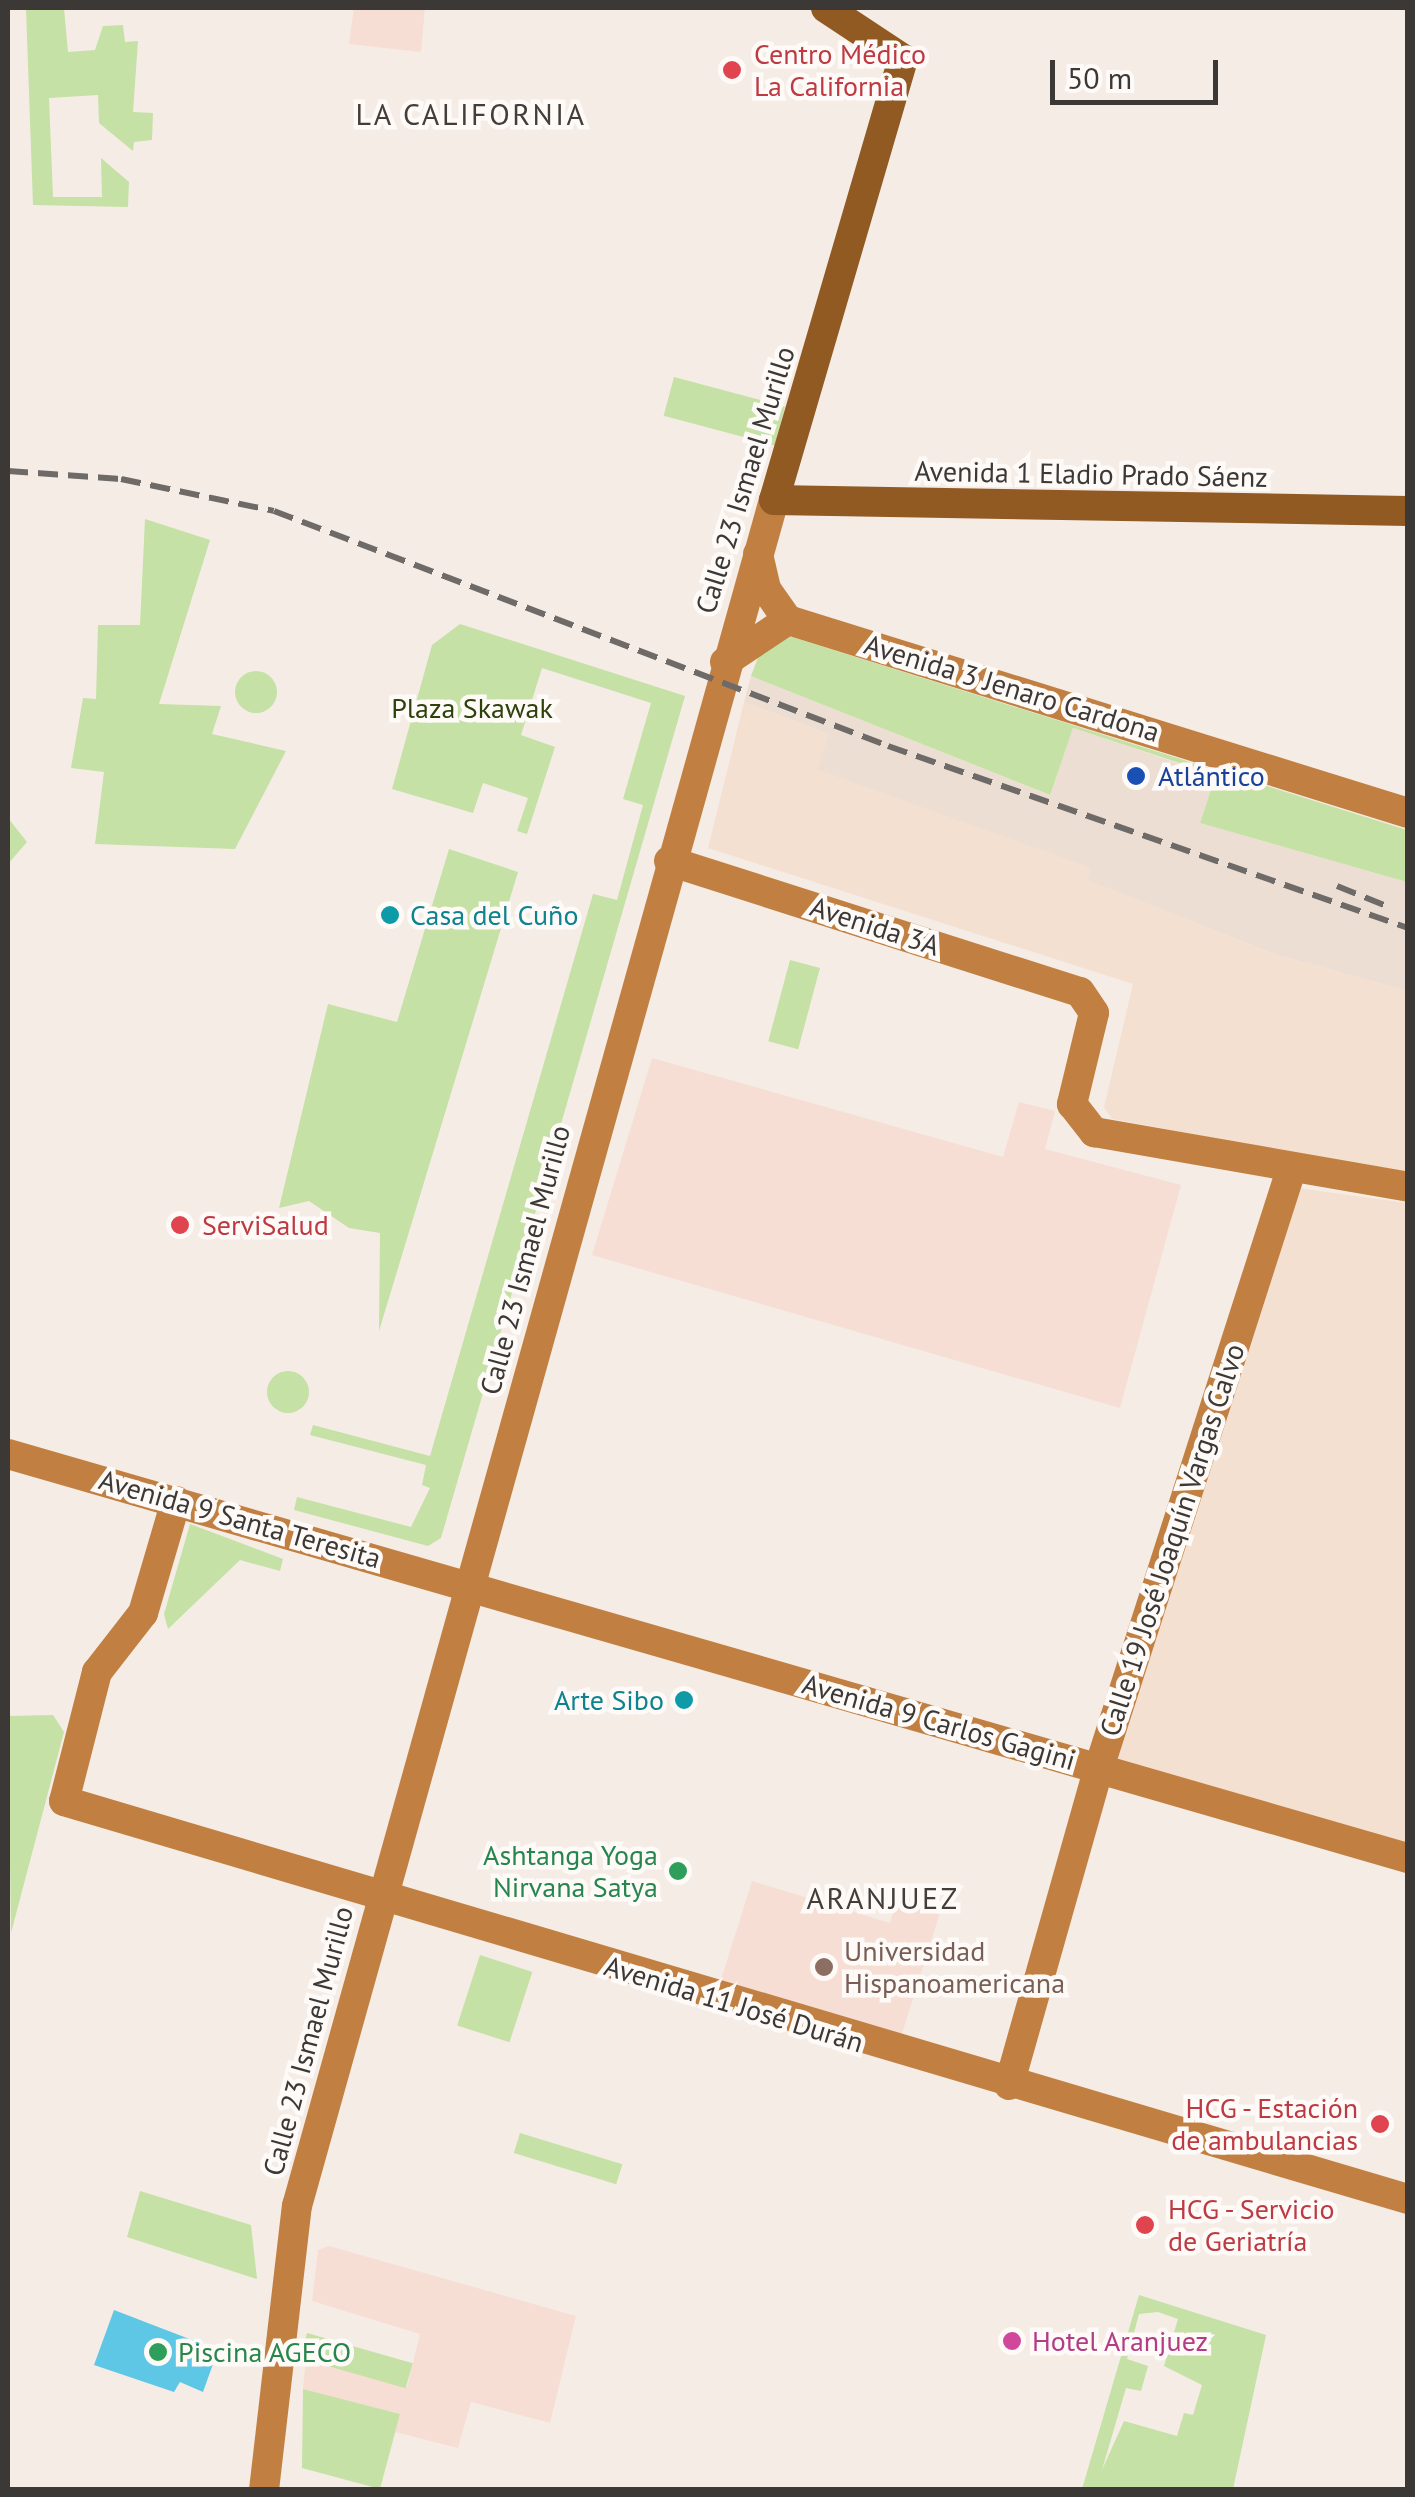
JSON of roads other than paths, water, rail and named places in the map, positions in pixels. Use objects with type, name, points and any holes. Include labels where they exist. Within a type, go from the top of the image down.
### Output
[{"type":"highway","name":"Calle 23 Ismael Murillo","points":[[774,500],[903,59],[826,8]]},
{"type":"highway","name":"Avenida 1 Eladio Prado Sáenz","points":[[774,500],[1408,511]]},
{"type":"street","name":"Calle 23 Ismael Murillo","points":[[264,2490],[290,2230],[724,663],[774,500]]},
{"type":"street","points":[[724,663],[788,620],[766,588],[758,551]]},
{"type":"street","name":"Avenida 3 Jenaro Cardona","points":[[788,620],[1408,812]]},
{"type":"street","name":"Avenida 3A","points":[[669,861],[1080,992],[1094,1013],[1072,1096],[1078,1119],[1094,1132],[1290,1170]]},
{"type":"street","points":[[1290,1170],[1408,1187]]},
{"type":"street","name":"Calle 19 José Joaquín Vargas Calvo","points":[[1009,2085],[1099,1768],[1290,1170]]},
{"type":"street","name":"Avenida 9 Santa Teresita","points":[[8,1454],[472,1584]]},
{"type":"street","name":"Avenida 11 José Durán","points":[[176,1501],[144,1614],[90,1692],[64,1801],[1009,2085],[1408,2198]]},
{"type":"street","name":"Avenida 9 Carlos Gagini","points":[[472,1584],[1408,1858]]},
{"type":"water","name":"Piscina AGECO","points":[[114,2310],[218,2350],[203,2392],[180,2382],[174,2392],[94,2365]]},
{"type":"railway","points":[[8,471],[121,479],[274,511],[888,746],[1408,928]]},
{"type":"railway","points":[[1337,886],[1389,907]]},
{"type":"place","name":"Centro Médico La California","points":[[732,70]]},
{"type":"place","name":"Atlántico","points":[[1136,776]]},
{"type":"place","name":"Casa del Cuño","points":[[390,915]]},
{"type":"place","name":"ServiSalud","points":[[180,1225]]},
{"type":"place","name":"Arte Sibo","points":[[684,1700]]},
{"type":"place","name":"Ashtanga Yoga Nirvana Satya","points":[[678,1871]]},
{"type":"place","name":"Universidad Hispanoamericana","points":[[824,1967]]},
{"type":"place","name":"HCG - Estación de ambulancias","points":[[1380,2124]]},
{"type":"place","name":"HCG - Servicio de Geriatría","points":[[1145,2225]]},
{"type":"place","name":"Hotel Aranjuez","points":[[1012,2341]]},
{"type":"place","name":"Piscina AGECO","points":[[158,2352]]},
{"type":"district","name":"LA CALIFORNIA","points":[[471,114]]},
{"type":"district","name":"ARANJUEZ","points":[[883,1898]]},
{"type":"park label","name":"Plaza Skawak","points":[[472,708]]}]
